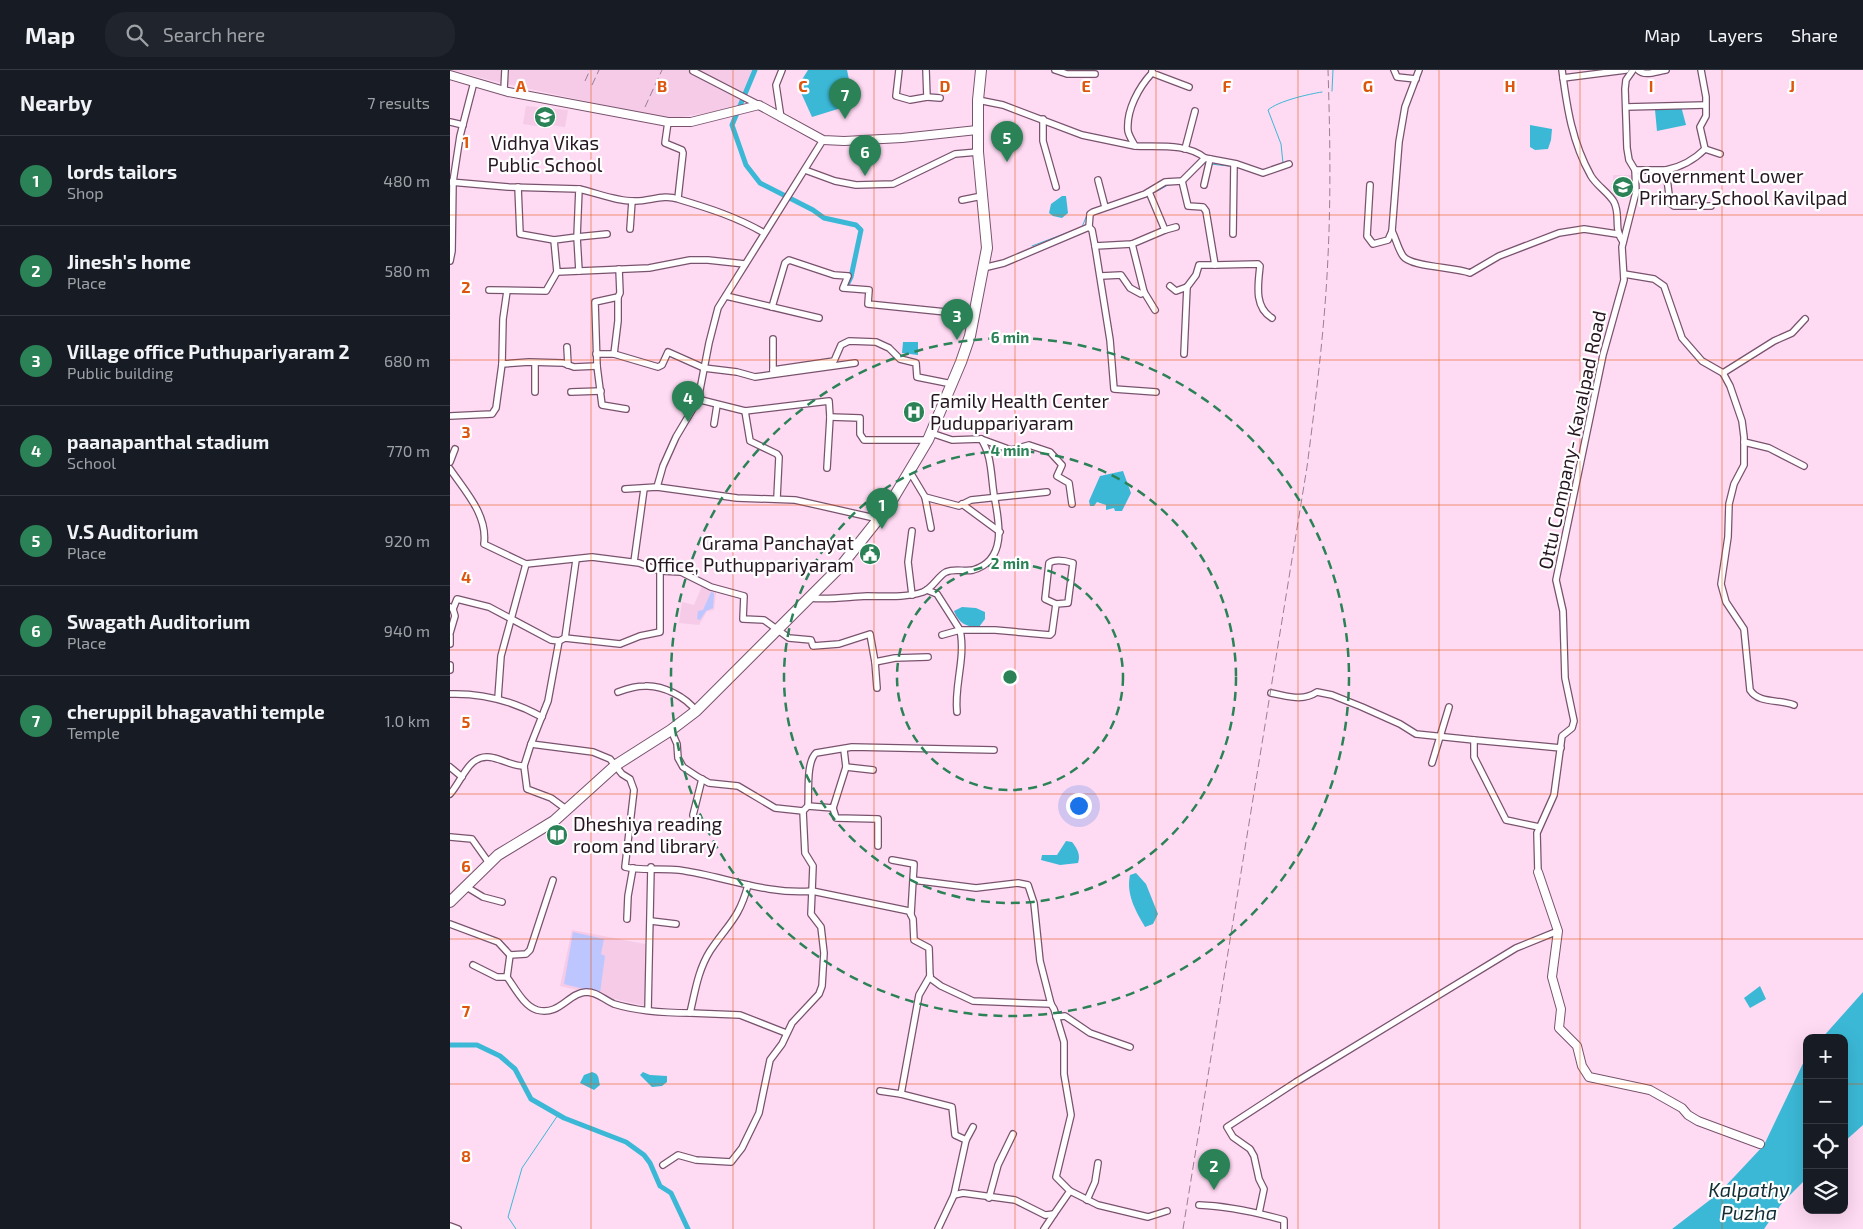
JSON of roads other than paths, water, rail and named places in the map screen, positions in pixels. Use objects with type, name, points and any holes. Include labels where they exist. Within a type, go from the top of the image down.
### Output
[{"type":"highway","points":[[450,902],[489,863],[554,821],[616,766],[696,711],[841,566],[880,519],[910,472],[930,437],[961,362],[975,315],[987,248],[977,130],[981,70]]},
{"type":"street","points":[[504,90],[505,70]]},
{"type":"street","points":[[781,118],[776,85],[782,70]]},
{"type":"street","points":[[899,70],[896,96],[910,100],[927,97],[940,98]]},
{"type":"street","points":[[926,70],[927,97]]},
{"type":"street","points":[[1055,70],[1067,74],[1095,74]]},
{"type":"street","points":[[1394,70],[1397,77],[1416,79]]},
{"type":"street","points":[[1370,184],[1367,236],[1373,244],[1382,243],[1388,240],[1392,230],[1399,142],[1405,107],[1418,70]]},
{"type":"street","points":[[1562,70],[1565,101],[1575,140],[1593,179],[1614,203],[1617,234],[1623,242]]},
{"type":"street","points":[[1563,78],[1626,70]]},
{"type":"street","name":"Ottu Company- Kavalpad Road","points":[[1538,872],[1539,827],[1554,795],[1562,736],[1572,728],[1574,721],[1565,678],[1563,611],[1556,580],[1603,355],[1624,274],[1621,258],[1623,242],[1636,192],[1635,170],[1629,160],[1626,107],[1626,80],[1633,70]]},
{"type":"street","points":[[1638,70],[1641,73],[1666,70]]},
{"type":"street","points":[[1701,70],[1706,97],[1706,116],[1700,127],[1705,148]]},
{"type":"street","points":[[693,71],[738,93],[823,140],[844,141],[902,138],[977,130]]},
{"type":"street","points":[[1135,146],[1128,132],[1130,115],[1139,86],[1152,71],[1189,87]]},
{"type":"street","points":[[450,75],[504,90],[668,122],[691,122],[759,105]]},
{"type":"street","points":[[450,261],[452,251],[452,182],[463,124],[474,82]]},
{"type":"street","points":[[978,100],[1043,119],[1082,135],[1135,146],[1185,149],[1198,152],[1208,159],[1234,164],[1262,173],[1286,165]]},
{"type":"street","points":[[1626,107],[1705,105]]},
{"type":"street","points":[[1185,149],[1194,111]]},
{"type":"street","points":[[1043,119],[1043,141],[1056,187]]},
{"type":"street","points":[[450,122],[463,124]]},
{"type":"street","points":[[668,122],[665,143],[682,150],[683,153],[678,198]]},
{"type":"street","points":[[657,487],[663,466],[700,395],[704,368],[718,308],[823,140]]},
{"type":"street","points":[[1705,148],[1720,154]]},
{"type":"street","points":[[1635,170],[1678,168],[1697,157],[1705,148]]},
{"type":"street","points":[[805,170],[835,181],[856,185],[893,184],[955,154],[978,152]]},
{"type":"street","points":[[1088,227],[1090,214],[1149,192],[1165,182],[1182,181],[1208,159]]},
{"type":"street","points":[[1204,184],[1208,159]]},
{"type":"street","points":[[1233,234],[1234,164]]},
{"type":"street","points":[[1666,170],[1670,203],[1674,206],[1711,206]]},
{"type":"street","points":[[1098,180],[1105,207]]},
{"type":"street","points":[[1182,181],[1188,206],[1203,207],[1206,211],[1215,265]]},
{"type":"street","points":[[452,182],[579,189],[632,201],[661,197],[678,198],[749,224],[764,233]]},
{"type":"street","points":[[518,187],[520,234],[554,240],[607,234]]},
{"type":"street","points":[[579,189],[577,237],[579,271]]},
{"type":"street","points":[[1149,192],[1165,230]]},
{"type":"street","points":[[962,200],[982,196]]},
{"type":"street","points":[[630,229],[632,201]]},
{"type":"street","points":[[983,268],[1004,263],[1088,227]]},
{"type":"street","points":[[1088,227],[1092,230],[1101,276],[1114,389],[1156,392]]},
{"type":"street","points":[[1095,246],[1132,244],[1176,227]]},
{"type":"street","points":[[1392,230],[1403,256],[1408,261],[1427,266],[1452,267],[1470,273],[1494,258],[1559,233],[1584,229],[1617,234]]},
{"type":"street","points":[[489,290],[546,291],[557,272],[554,240]]},
{"type":"street","points":[[1132,244],[1144,292],[1155,310]]},
{"type":"street","points":[[557,272],[649,268],[690,260],[745,264]]},
{"type":"street","points":[[772,307],[785,263],[789,260],[834,275],[848,276],[843,288],[869,290],[868,304],[975,315]]},
{"type":"street","points":[[1170,286],[1176,291],[1187,287],[1196,275],[1199,265],[1258,264],[1260,266],[1258,291],[1261,307],[1264,313],[1272,318]]},
{"type":"street","points":[[614,354],[618,321],[618,297],[620,293],[619,269]]},
{"type":"street","points":[[1624,274],[1654,279],[1664,286],[1682,338],[1702,361],[1723,373],[1730,386],[1742,421],[1744,465],[1734,484],[1729,504],[1722,592],[1744,629],[1750,690],[1759,699],[1782,700],[1794,705]]},
{"type":"street","points":[[1101,276],[1121,275],[1130,288],[1141,294],[1144,292]]},
{"type":"street","points":[[1184,354],[1187,287]]},
{"type":"street","points":[[450,416],[492,414],[496,408],[502,364],[503,318],[507,291]]},
{"type":"street","points":[[726,296],[819,318]]},
{"type":"street","points":[[618,297],[595,302],[596,354],[602,405],[626,409]]},
{"type":"street","points":[[1723,373],[1774,341],[1792,333],[1805,319]]},
{"type":"street","points":[[773,339],[773,373]]},
{"type":"street","points":[[596,354],[614,354],[658,367],[662,365],[668,352],[704,368],[737,372],[754,377],[834,361],[841,345],[849,341],[876,342],[889,348],[900,359],[916,363],[917,376],[952,384]]},
{"type":"street","points":[[567,347],[568,365]]},
{"type":"street","points":[[502,364],[535,363],[597,366]]},
{"type":"street","points":[[535,363],[535,392]]},
{"type":"street","points":[[773,373],[855,363]]},
{"type":"street","points":[[571,392],[601,391]]},
{"type":"street","points":[[700,395],[701,400],[745,410],[828,401],[830,417],[827,468]]},
{"type":"street","points":[[714,424],[717,405]]},
{"type":"street","points":[[745,410],[750,441],[778,454],[777,498]]},
{"type":"street","points":[[830,417],[860,418],[860,434],[864,440],[930,437],[952,440],[982,439],[1011,450],[1029,445],[1050,452],[1062,465],[1057,476],[1069,482],[1072,504]]},
{"type":"street","points":[[810,598],[825,600],[912,595],[927,590],[946,572],[957,569],[971,570],[985,564],[995,551],[1000,532],[989,456],[982,439]]},
{"type":"street","points":[[1744,442],[1769,448],[1804,466]]},
{"type":"street","points":[[450,462],[455,449]]},
{"type":"street","points":[[450,469],[479,512],[486,531],[484,544],[526,564],[592,558],[634,562],[660,571],[681,572],[711,587],[744,596],[744,619],[764,620],[789,638],[811,640],[813,646],[839,644],[870,634],[877,688]]},
{"type":"street","points":[[910,472],[925,497],[931,528]]},
{"type":"street","points":[[625,489],[657,487],[737,498],[777,498],[880,519]]},
{"type":"street","points":[[634,562],[644,489]]},
{"type":"street","points":[[925,497],[959,506],[971,500],[1047,492]]},
{"type":"street","points":[[962,504],[1000,532]]},
{"type":"street","points":[[912,532],[908,562],[912,595]]},
{"type":"street","points":[[566,809],[551,798],[527,789],[524,766],[548,701],[562,640],[576,560]]},
{"type":"street","points":[[1052,561],[1073,563],[1068,602],[1056,604],[1044,599],[1049,563],[1052,561]]},
{"type":"street","points":[[498,698],[502,656],[526,564]]},
{"type":"street","points":[[450,644],[450,635],[455,616],[452,608],[457,599],[489,607],[512,621],[551,640],[620,644],[660,632],[660,571]]},
{"type":"street","points":[[927,590],[937,594],[960,630],[962,640],[956,701],[957,712]]},
{"type":"street","points":[[942,635],[960,630],[995,630],[1050,635],[1052,633],[1056,604]]},
{"type":"street","points":[[875,662],[895,658],[928,657]]},
{"type":"street","points":[[450,665],[450,670]]},
{"type":"street","points":[[618,692],[648,686],[678,695],[690,703],[696,711]]},
{"type":"street","points":[[1271,693],[1296,698],[1308,698],[1318,692],[1332,695],[1400,724],[1416,734],[1561,748]]},
{"type":"street","points":[[450,694],[484,695],[498,698],[542,717]]},
{"type":"street","points":[[1432,763],[1449,706]]},
{"type":"street","points":[[671,730],[677,744],[678,758],[683,766],[702,779],[717,784],[738,786],[776,808],[803,811]]},
{"type":"street","points":[[1474,740],[1474,757],[1506,820],[1539,827]]},
{"type":"street","points":[[531,744],[593,752],[610,759],[634,784],[630,834],[624,864],[633,868],[651,867],[680,870],[748,885],[790,891],[812,891],[901,908],[911,914]]},
{"type":"street","points":[[663,1165],[678,1155],[724,1164],[731,1162],[735,1158],[754,1126],[759,1113],[770,1060],[780,1048],[794,1020],[819,994],[822,986],[824,953],[821,927],[811,914],[813,866],[805,853],[803,811],[808,806],[808,782],[813,756],[816,753],[852,748],[994,750]]},
{"type":"street","points":[[844,750],[846,767],[833,808],[836,818],[878,819],[878,846]]},
{"type":"street","points":[[450,794],[462,776],[481,756],[524,766]]},
{"type":"street","points":[[450,767],[462,776]]},
{"type":"street","points":[[846,767],[873,770]]},
{"type":"street","points":[[693,816],[702,779]]},
{"type":"street","points":[[808,806],[833,808]]},
{"type":"street","points":[[450,837],[472,839],[489,863]]},
{"type":"street","points":[[892,860],[914,864],[911,914],[914,940],[929,948],[930,976],[919,995],[901,1094]]},
{"type":"street","points":[[648,1010],[651,867]]},
{"type":"street","points":[[627,919],[628,896],[633,868]]},
{"type":"street","points":[[1538,872],[1558,931],[1552,978],[1561,1009],[1559,1028],[1578,1046],[1584,1072],[1589,1077],[1650,1090],[1682,1108],[1688,1115],[1698,1121],[1760,1144]]},
{"type":"street","points":[[510,955],[526,954],[530,950],[553,880]]},
{"type":"street","points":[[913,880],[976,888],[1018,883],[1028,885],[1034,903],[1040,961],[1050,1004],[1064,1042],[1064,1074],[1070,1115],[1056,1178],[1070,1191],[1098,1205],[1148,1217],[1167,1211]]},
{"type":"street","points":[[690,1013],[701,970],[710,952],[738,914],[748,885]]},
{"type":"street","points":[[466,886],[483,897],[502,902]]},
{"type":"street","points":[[651,921],[676,924]]},
{"type":"street","points":[[450,924],[498,942],[510,955]]},
{"type":"street","points":[[1259,1213],[1264,1190],[1256,1169],[1254,1156],[1250,1149],[1233,1137],[1227,1127],[1296,1082],[1516,948],[1558,931]]},
{"type":"street","points":[[510,955],[507,977],[529,1007],[540,1011],[552,1010],[566,1004],[579,994],[588,992],[603,996],[612,1003],[648,1010],[740,1015],[786,1034]]},
{"type":"street","points":[[473,965],[497,977],[507,977]]},
{"type":"street","points":[[930,976],[941,986],[977,1002],[1050,1004]]},
{"type":"street","points":[[1056,1017],[1065,1016],[1090,1033],[1130,1047]]},
{"type":"street","points":[[880,1091],[901,1094],[952,1107],[955,1135],[966,1140]]},
{"type":"street","points":[[938,1229],[954,1195],[966,1140],[974,1128]]},
{"type":"street","points":[[989,1198],[998,1165],[1012,1134]]},
{"type":"street","points":[[1087,1200],[1095,1182],[1098,1163]]},
{"type":"street","points":[[1044,1229],[1070,1191]]},
{"type":"street","points":[[954,1195],[962,1193],[1015,1200],[1045,1215],[1054,1214]]},
{"type":"street","points":[[1199,1206],[1239,1208],[1259,1213],[1284,1220],[1284,1229]]},
{"type":"street","points":[[450,1226],[458,1229]]},
{"type":"water","points":[[808,70],[847,70],[854,104],[812,117],[798,86]]},
{"type":"water","points":[[1681,106],[1686,125],[1657,131],[1655,110]]},
{"type":"water","points":[[1530,125],[1552,129],[1548,149],[1535,150],[1530,147]]},
{"type":"water","points":[[1062,196],[1066,196],[1068,213],[1062,218],[1049,213],[1051,204]]},
{"type":"water","points":[[903,342],[918,342],[918,355],[902,353]]},
{"type":"water","points":[[1123,471],[1131,493],[1122,511],[1115,511],[1114,508],[1106,510],[1106,505],[1097,502],[1094,506],[1090,506],[1089,501],[1100,476]]},
{"type":"water","points":[[962,607],[976,608],[985,612],[985,619],[979,627],[963,624],[958,619],[954,611]]},
{"type":"water","points":[[1066,841],[1072,842],[1077,849],[1079,854],[1078,863],[1060,865],[1041,860],[1042,855],[1057,855]]},
{"type":"water","points":[[1136,873],[1146,884],[1158,914],[1153,924],[1145,927],[1135,908],[1129,889],[1130,875]]},
{"type":"water","points":[[1760,986],[1766,999],[1750,1008],[1744,998]]},
{"type":"water","points":[[1863,992],[1863,1125],[1848,1138],[1848,1034],[1826,1034]]},
{"type":"water","name":"Kalpathy Puzha","points":[[1803,1063],[1803,1182],[1782,1203],[1764,1229],[1672,1229],[1719,1193],[1764,1145]]},
{"type":"water","points":[[592,1072],[598,1075],[600,1085],[594,1090],[580,1083],[584,1075]]},
{"type":"water","points":[[643,1072],[650,1075],[667,1076],[667,1082],[662,1086],[652,1087],[640,1075]]},
{"type":"waterway","points":[[755,70],[732,125],[746,165],[760,183],[813,210],[824,218],[856,225],[861,230],[851,277],[846,287]]},
{"type":"waterway","points":[[1332,91],[1333,70]]},
{"type":"waterway","points":[[1283,163],[1281,144],[1268,110],[1286,101],[1322,92]]},
{"type":"waterway","points":[[1210,164],[1229,166]]},
{"type":"waterway","points":[[1241,168],[1261,175]]},
{"type":"waterway","points":[[1265,175],[1275,172]]},
{"type":"waterway","points":[[1152,194],[1168,185],[1178,184]]},
{"type":"waterway","points":[[1135,200],[1148,196]]},
{"type":"waterway","points":[[1082,227],[1087,215]]},
{"type":"waterway","points":[[1032,246],[1069,232]]},
{"type":"waterway","points":[[450,1045],[477,1045],[500,1056],[515,1069],[531,1099],[564,1118],[626,1142],[644,1155],[650,1163],[660,1186],[671,1193],[688,1229]]},
{"type":"waterway","points":[[516,1229],[508,1217],[522,1168],[558,1115]]},
{"type":"railway","points":[[585,81],[590,70]]},
{"type":"railway","points":[[592,85],[599,70]]},
{"type":"railway","points":[[645,107],[662,70]]},
{"type":"railway","points":[[1183,1229],[1307,467],[1317,388],[1327,282],[1330,210],[1328,70]]},
{"type":"place","name":"Vidhya Vikas Public School","points":[[545,117]]},
{"type":"place","name":"cheruppil bhagavathi temple","points":[[845,119]]},
{"type":"place","name":"V.S Auditorium","points":[[1007,162]]},
{"type":"place","name":"Swagath Auditorium","points":[[865,176]]},
{"type":"place","name":"Government Lower Primary School Kavilpad","points":[[1623,187]]},
{"type":"place","name":"Village office Puthupariyaram 2","points":[[957,340]]},
{"type":"place","name":"Family Health Center Puduppariyaram","points":[[914,412]]},
{"type":"place","name":"paanapanthal stadium","points":[[688,422]]},
{"type":"place","name":"lords tailors","points":[[882,529]]},
{"type":"place","name":"Grama Panchayat Office, Puthuppariyaram","points":[[870,554]]},
{"type":"place","name":"Dheshiya reading room and library","points":[[557,835]]},
{"type":"place","name":"Jinesh's home","points":[[1214,1190]]}]
